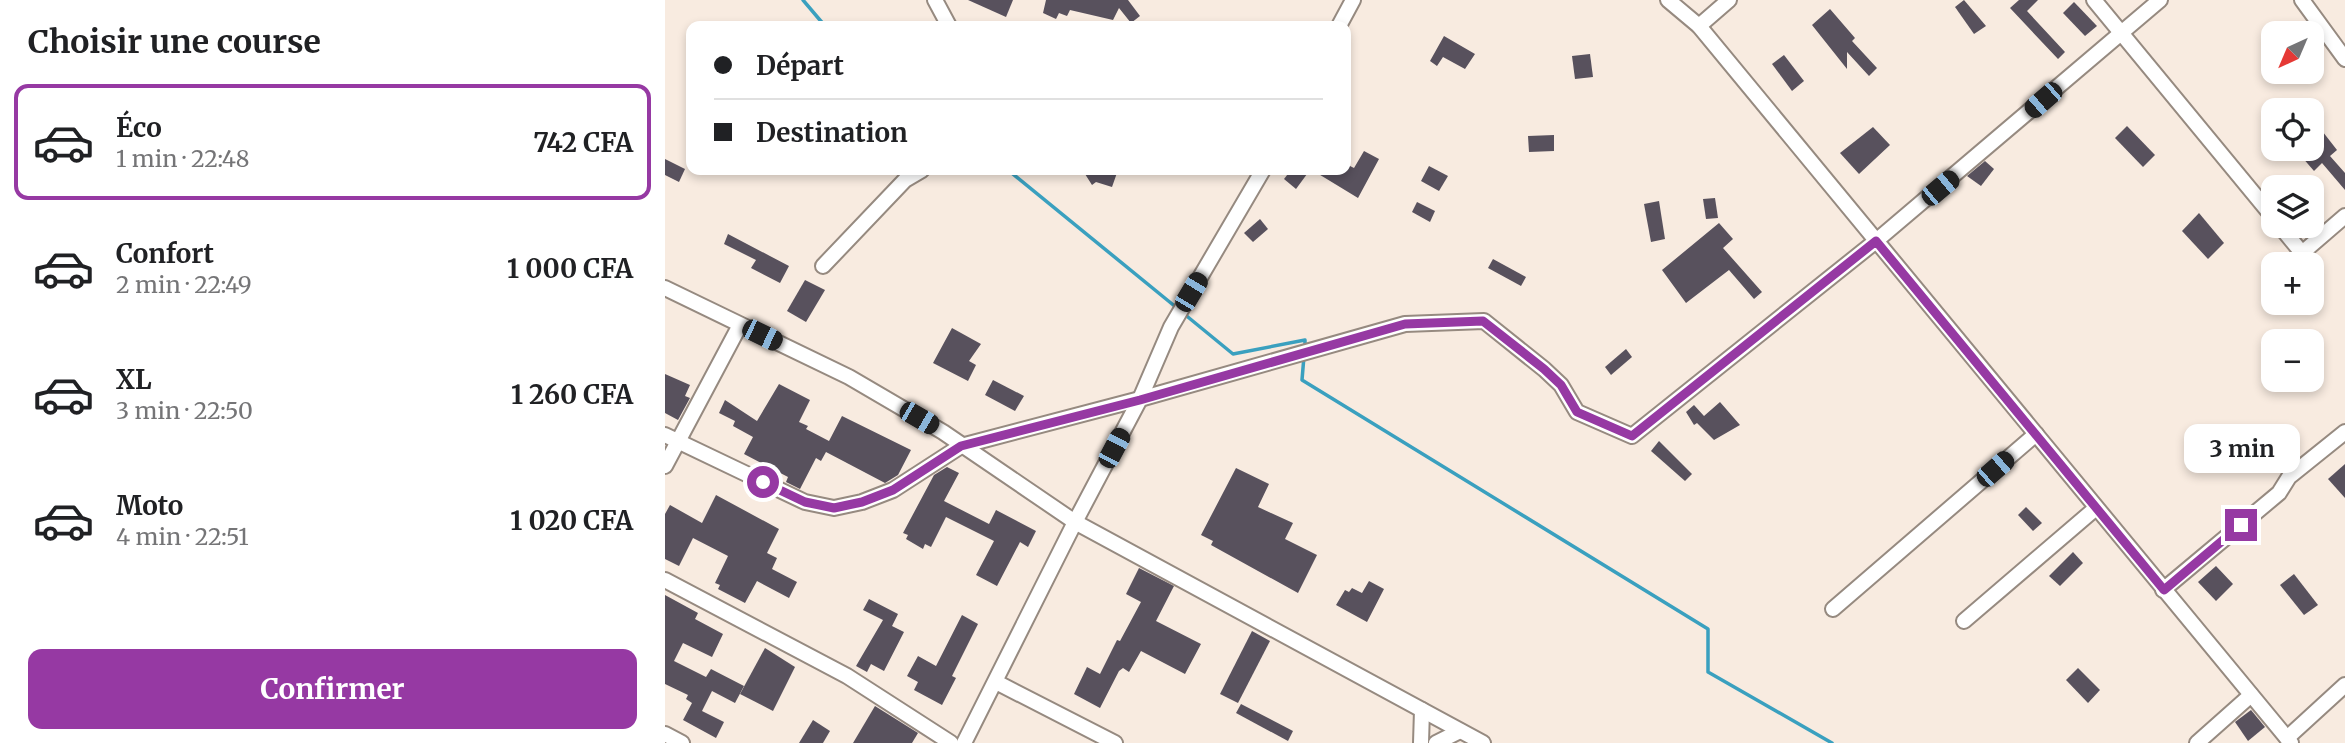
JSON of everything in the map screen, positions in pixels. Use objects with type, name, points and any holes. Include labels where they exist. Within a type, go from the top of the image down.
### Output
[{"type":"street","points":[[936,0],[946,21]]},
{"type":"street","points":[[1342,21],[1353,0]]},
{"type":"street","points":[[1668,0],[1699,26],[2289,741],[2345,685]]},
{"type":"street","points":[[1699,26],[1729,0]]},
{"type":"street","points":[[2094,0],[2261,203]]},
{"type":"street","points":[[672,439],[805,502],[834,508],[862,502],[893,490],[961,446],[1140,400],[1405,324],[1483,321],[1561,385],[1577,412],[1632,436],[1876,241],[2159,0]]},
{"type":"street","points":[[2302,0],[2342,49]]},
{"type":"street","points":[[823,266],[905,180],[914,175]]},
{"type":"street","points":[[964,743],[1075,522],[1140,400],[1171,327],[1260,175]]},
{"type":"street","points":[[2324,234],[2345,216]]},
{"type":"street","points":[[2290,238],[2302,253],[2319,238]]},
{"type":"street","points":[[665,288],[849,377],[943,432],[1075,522],[1483,743]]},
{"type":"street","points":[[665,466],[672,439],[740,325]]},
{"type":"street","points":[[2164,590],[2279,493],[2289,477],[2345,432]]},
{"type":"street","points":[[1833,609],[2036,434]]},
{"type":"street","points":[[1964,621],[2096,508]]},
{"type":"street","points":[[665,580],[835,669],[951,743]]},
{"type":"street","points":[[996,682],[1115,743]]},
{"type":"street","points":[[2197,743],[2251,695]]},
{"type":"street","points":[[1421,743],[1422,710]]},
{"type":"street","points":[[1436,743],[1460,731]]},
{"type":"street","points":[[665,734],[682,743]]},
{"type":"building","points":[[968,0],[1013,0],[1006,17]]},
{"type":"building","points":[[1046,0],[1128,0],[1140,16],[1129,21],[1119,8],[1113,20],[1070,10],[1067,16],[1059,13],[1056,19],[1043,13]]},
{"type":"building","points":[[1964,0],[1986,26],[1974,34],[1955,7]]},
{"type":"building","points":[[2019,0],[2038,0],[2027,11],[2065,52],[2058,59],[2010,8]]},
{"type":"building","points":[[2074,2],[2097,26],[2085,36],[2063,13]]},
{"type":"building","points":[[1830,9],[1855,38],[1852,41],[1877,68],[1869,76],[1847,52],[1847,69],[1812,25]]},
{"type":"building","points":[[1444,36],[1475,54],[1465,69],[1443,57],[1437,66],[1430,61]]},
{"type":"building","points":[[1590,54],[1593,77],[1575,79],[1572,56]]},
{"type":"building","points":[[1784,55],[1804,81],[1792,91],[1772,64]]},
{"type":"building","points":[[2127,126],[2155,155],[2143,167],[2115,138]]},
{"type":"building","points":[[1873,127],[1890,145],[1859,174],[1840,153]]},
{"type":"building","points":[[2324,133],[2337,150],[2330,156],[2345,173],[2345,190],[2322,163],[2314,171],[2305,161],[2324,161]]},
{"type":"building","points":[[1554,135],[1554,151],[1529,152],[1528,136]]},
{"type":"building","points":[[1364,151],[1379,159],[1358,198],[1320,175],[1351,175],[1351,166],[1354,168]]},
{"type":"building","points":[[665,159],[685,169],[679,182],[665,175]]},
{"type":"building","points":[[1985,161],[1994,169],[1981,186],[1967,176]]},
{"type":"building","points":[[1429,166],[1448,176],[1439,191],[1421,181]]},
{"type":"building","points":[[1086,175],[1116,175],[1112,187],[1096,182],[1092,185]]},
{"type":"building","points":[[1287,175],[1306,175],[1296,189],[1284,179]]},
{"type":"building","points":[[1715,198],[1718,218],[1706,219],[1703,199]]},
{"type":"building","points":[[1659,201],[1665,239],[1651,242],[1644,204]]},
{"type":"building","points":[[1417,202],[1435,211],[1430,222],[1412,212]]},
{"type":"building","points":[[2199,213],[2224,243],[2208,259],[2182,231]]},
{"type":"building","points":[[1260,219],[1268,229],[1253,242],[1244,233]]},
{"type":"building","points":[[1719,223],[1733,239],[1723,248],[1762,292],[1754,299],[1729,270],[1686,303],[1662,270]]},
{"type":"building","points":[[728,234],[789,266],[780,283],[751,268],[756,260],[724,244]]},
{"type":"building","points":[[1493,259],[1526,277],[1521,286],[1488,268]]},
{"type":"building","points":[[805,280],[825,290],[806,322],[787,311]]},
{"type":"building","points":[[952,328],[981,344],[969,361],[976,365],[968,381],[933,363]]},
{"type":"building","points":[[1626,349],[1632,357],[1611,375],[1605,367]]},
{"type":"building","points":[[665,374],[690,385],[685,396],[690,398],[678,420],[665,413]]},
{"type":"building","points":[[993,380],[1024,396],[1015,411],[985,395]]},
{"type":"building","points":[[779,384],[810,400],[799,422],[808,426],[806,429],[829,441],[842,416],[911,450],[898,475],[885,483],[826,452],[821,461],[816,458],[800,489],[786,482],[788,477],[744,454],[753,437],[733,426],[735,421],[719,413],[725,400],[757,421]]},
{"type":"building","points":[[1720,402],[1740,425],[1714,440],[1697,423],[1694,425],[1686,412],[1694,405],[1704,416]]},
{"type":"building","points":[[1659,441],[1692,474],[1685,481],[1651,451]]},
{"type":"building","points":[[2345,464],[2345,498],[2328,479]]},
{"type":"building","points":[[947,467],[959,473],[944,501],[989,524],[996,510],[1036,531],[1028,547],[1020,542],[997,586],[976,575],[994,541],[946,517],[931,547],[925,544],[923,549],[906,539],[908,535],[903,533],[934,475]]},
{"type":"building","points":[[1236,468],[1269,484],[1258,507],[1293,523],[1285,539],[1317,555],[1298,593],[1211,545],[1213,541],[1201,535]]},
{"type":"building","points":[[716,495],[779,529],[767,553],[777,558],[772,569],[797,582],[789,598],[757,581],[745,603],[718,589],[720,585],[715,583],[728,556],[693,538],[679,566],[665,559],[665,514],[670,505],[702,523]]},
{"type":"building","points":[[2026,507],[2042,523],[2033,531],[2018,515]]},
{"type":"building","points":[[2073,552],[2083,563],[2060,586],[2049,576]]},
{"type":"building","points":[[2216,566],[2233,584],[2216,601],[2198,582]]},
{"type":"building","points":[[1139,568],[1174,586],[1156,621],[1201,644],[1185,674],[1141,651],[1129,672],[1123,668],[1119,671],[1100,708],[1074,694],[1087,667],[1100,674],[1141,602],[1126,594]]},
{"type":"building","points":[[2294,574],[2318,605],[2304,615],[2280,585]]},
{"type":"building","points":[[1369,581],[1384,589],[1367,622],[1336,605],[1345,590],[1349,592],[1352,588],[1362,593]]},
{"type":"building","points":[[665,595],[698,613],[695,619],[723,634],[712,657],[683,643],[674,661],[706,677],[711,669],[744,686],[735,703],[712,691],[702,711],[724,722],[716,738],[683,720],[692,703],[686,699],[688,695],[665,684]]},
{"type":"building","points":[[869,599],[898,614],[892,626],[904,632],[884,671],[871,664],[867,672],[856,666],[883,620],[863,610]]},
{"type":"building","points":[[962,615],[978,624],[952,676],[956,678],[942,705],[914,690],[918,682],[907,676],[918,656],[936,666]]},
{"type":"building","points":[[1252,631],[1270,641],[1238,703],[1220,694]]},
{"type":"building","points":[[765,648],[795,667],[773,711],[740,694]]},
{"type":"building","points":[[2078,668],[2100,690],[2088,703],[2066,680]]},
{"type":"building","points":[[1241,704],[1293,731],[1288,741],[1236,713]]},
{"type":"building","points":[[875,706],[918,733],[912,743],[853,743]]},
{"type":"building","points":[[2251,710],[2265,727],[2248,741],[2235,722]]},
{"type":"building","points":[[813,720],[830,731],[823,743],[799,743]]},
{"type":"waterway","points":[[803,0],[821,21]]},
{"type":"waterway","points":[[1014,175],[1177,308]]},
{"type":"waterway","points":[[1183,313],[1233,354],[1305,340],[1305,348]]},
{"type":"waterway","points":[[1304,356],[1302,380],[1708,629],[1708,672],[1832,743]]},
{"type":"route","points":[[763,482],[805,502],[834,508],[862,502],[893,490],[961,446],[1140,400],[1405,324],[1483,321],[1561,385],[1577,412],[1590,415],[1632,436],[1876,241],[2164,590],[2241,525]]}]
